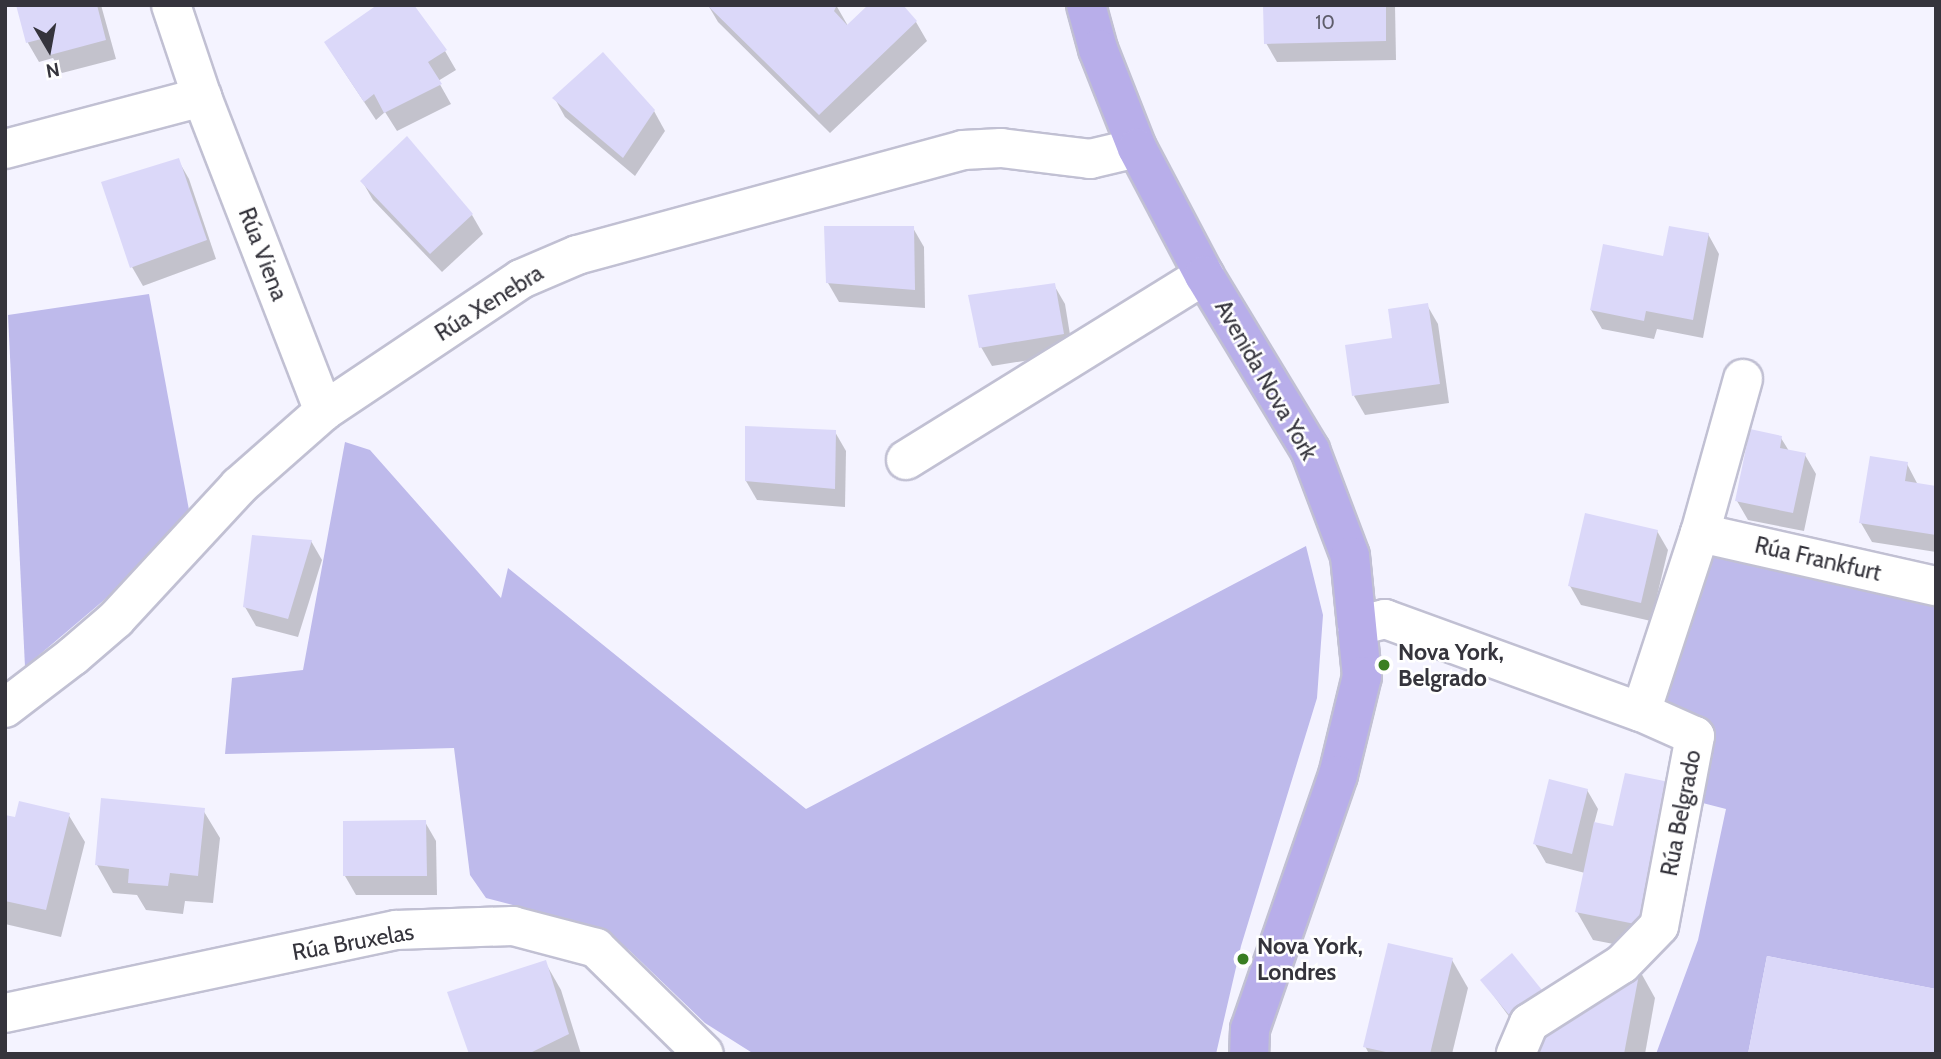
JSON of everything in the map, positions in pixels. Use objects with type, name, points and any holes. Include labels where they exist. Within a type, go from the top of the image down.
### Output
[{"type":"main road","name":"Avenida Nova York","points":[[1086,5],[1098,49],[1137,148],[1204,275],[1310,450],[1350,556],[1362,676],[1338,775],[1250,1029],[1249,1054]]},
{"type":"street","name":"Rúa Viena","points":[[171,5],[202,97],[324,411]]},
{"type":"street","points":[[5,149],[202,97]]},
{"type":"street","name":"Rúa Xenebra","points":[[5,708],[116,619],[239,486],[324,411],[521,279],[577,255],[963,150],[1001,148],[1090,159],[1137,148]]},
{"type":"street","points":[[906,460],[1204,275]]},
{"type":"street","points":[[1641,712],[1700,533],[1743,379]]},
{"type":"street","name":"Rúa Frankfurt","points":[[1700,533],[1936,586]]},
{"type":"street","name":"Rúa Belgrado","points":[[1357,626],[1385,619],[1641,712],[1695,736],[1659,926],[1622,964],[1529,1023],[1516,1054]]},
{"type":"street","name":"Rúa Bruxelas","points":[[5,1013],[396,930],[513,926],[596,948],[704,1054]]},
{"type":"shaded area","points":[[149,294],[189,510],[116,590],[25,667],[8,315]]},
{"type":"shaded area","points":[[345,442],[370,450],[501,598],[508,568],[806,809],[1306,546],[1323,615],[1317,698],[1241,946],[1216,1054],[754,1054],[705,1023],[629,950],[562,918],[486,898],[470,875],[454,748],[225,754],[232,678],[303,670]]},
{"type":"shaded area","points":[[1708,553],[1936,593],[1936,989],[1767,956],[1748,1054],[1656,1054],[1698,940],[1726,809],[1691,800],[1660,707]]},
{"type":"building","points":[[16,5],[97,5],[106,40],[50,55],[45,38],[26,43]]},
{"type":"building","points":[[377,5],[414,5],[447,50],[428,62],[442,84],[384,113],[374,94],[364,102],[324,42]]},
{"type":"building","points":[[707,5],[837,5],[834,11],[847,25],[868,5],[903,5],[917,21],[819,115]]},
{"type":"building","points":[[1263,5],[1386,5],[1386,41],[1264,44]]},
{"type":"building","points":[[603,52],[655,110],[623,158],[552,98]]},
{"type":"building","points":[[407,136],[473,214],[430,254],[360,181]]},
{"type":"building","points":[[179,158],[207,240],[130,268],[101,182]]},
{"type":"building","points":[[824,226],[914,226],[915,290],[826,283]]},
{"type":"building","points":[[1669,226],[1709,233],[1693,320],[1646,311],[1644,321],[1590,310],[1603,244],[1663,256]]},
{"type":"building","points":[[1055,283],[1064,334],[979,348],[968,295]]},
{"type":"building","points":[[1428,303],[1440,384],[1352,396],[1345,345],[1392,338],[1388,309]]},
{"type":"building","points":[[745,426],[836,430],[835,489],[745,481]]},
{"type":"building","points":[[1750,429],[1782,436],[1780,448],[1806,453],[1793,513],[1735,501]]},
{"type":"building","points":[[1870,456],[1908,462],[1905,481],[1936,486],[1936,535],[1859,523]]},
{"type":"building","points":[[1585,513],[1658,530],[1641,603],[1568,586]]},
{"type":"building","points":[[252,535],[312,540],[288,619],[243,607]]},
{"type":"building","points":[[1625,773],[1674,783],[1645,926],[1575,912],[1594,822],[1613,826]]},
{"type":"building","points":[[1549,779],[1588,789],[1572,854],[1533,844]]},
{"type":"building","points":[[101,798],[205,808],[198,876],[170,873],[168,886],[128,883],[129,869],[95,865]]},
{"type":"building","points":[[19,801],[70,813],[46,910],[5,901],[5,815],[15,817]]},
{"type":"building","points":[[426,820],[427,876],[343,876],[343,821]]},
{"type":"building","points":[[1388,943],[1453,958],[1430,1054],[1395,1054],[1363,1047]]},
{"type":"building","points":[[1512,953],[1542,990],[1510,1016],[1480,980]]},
{"type":"building","points":[[1767,956],[1936,989],[1936,1054],[1748,1054]]},
{"type":"building","points":[[546,960],[569,1034],[528,1054],[469,1054],[447,992]]},
{"type":"building","points":[[1640,969],[1624,1054],[1538,1054],[1549,1026]]},
{"type":"place","name":"Nova York, Belgrado","points":[[1384,665]]},
{"type":"place","name":"Nova York, Londres","points":[[1243,959]]}]
